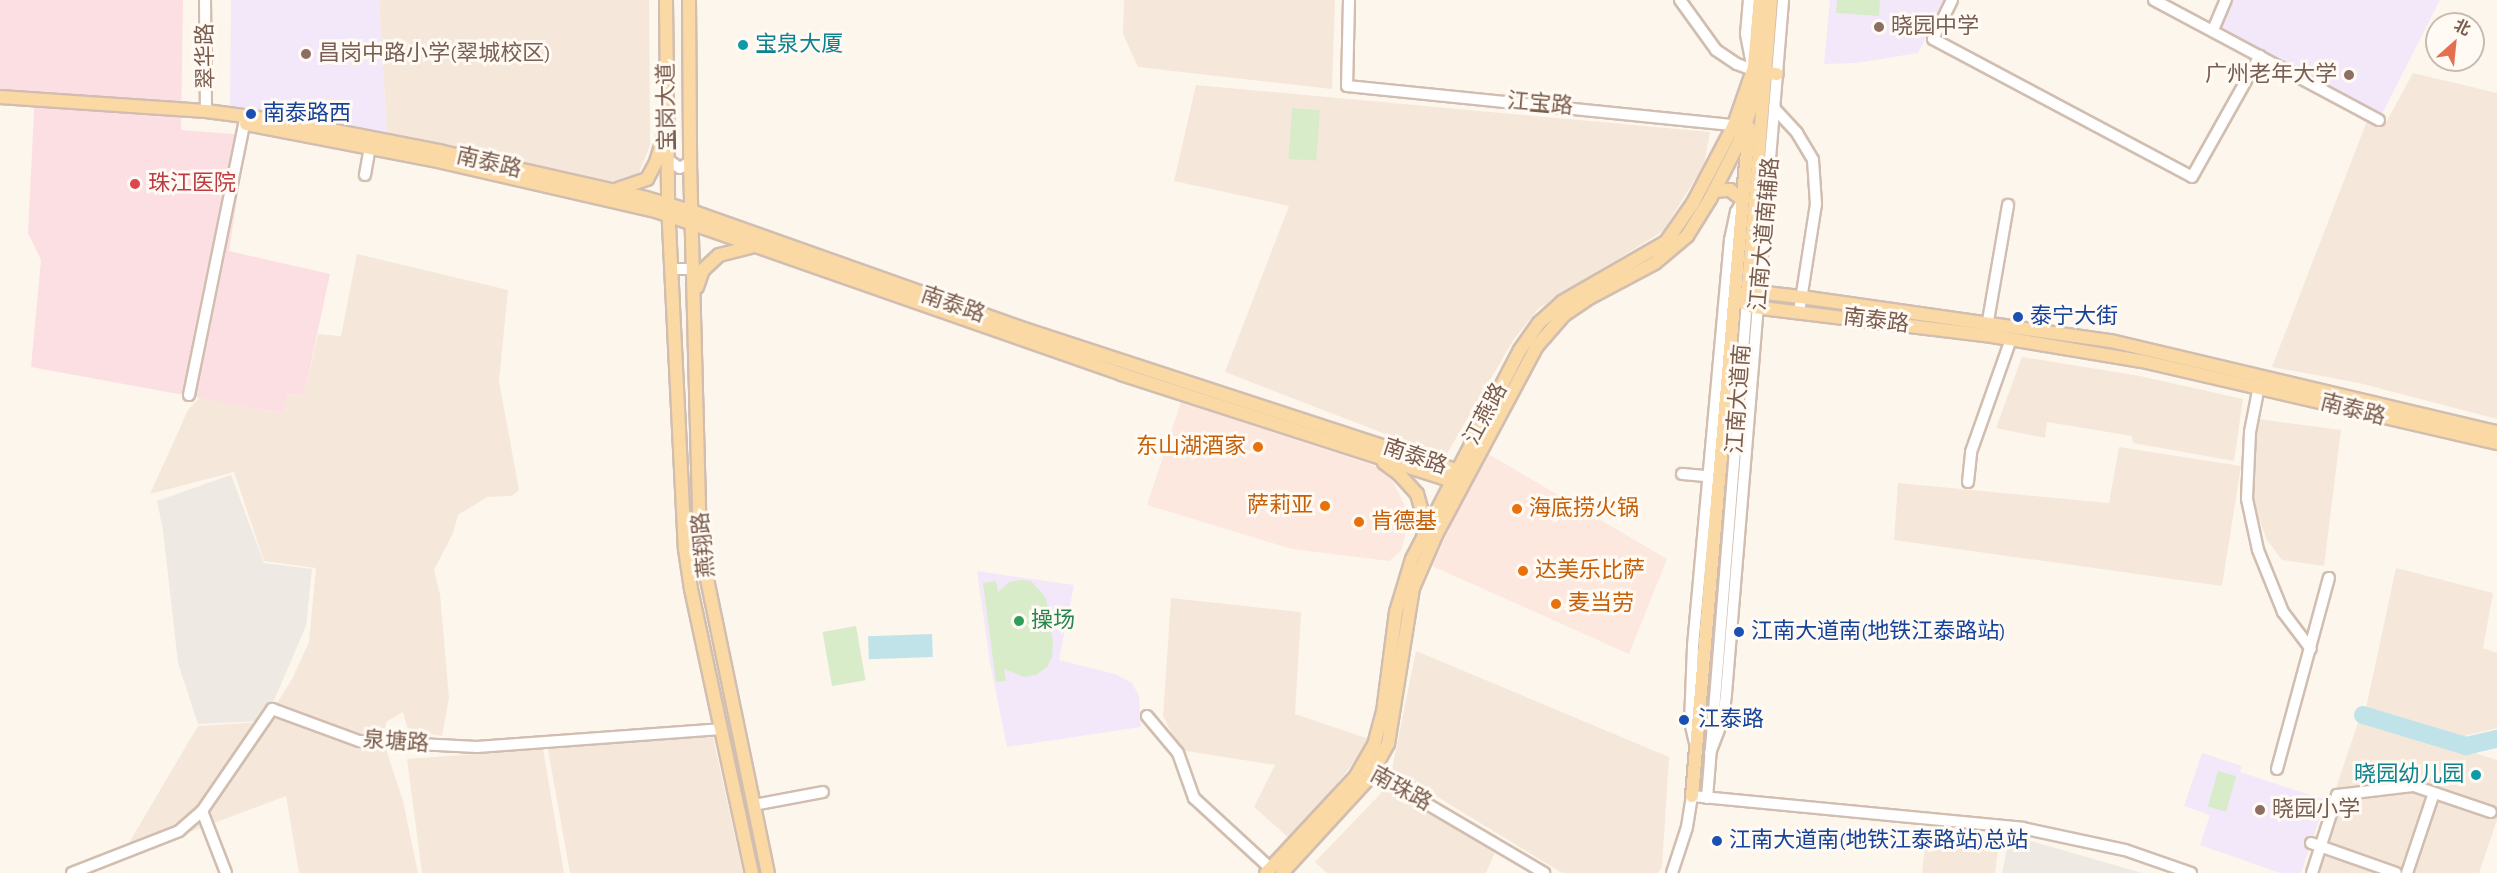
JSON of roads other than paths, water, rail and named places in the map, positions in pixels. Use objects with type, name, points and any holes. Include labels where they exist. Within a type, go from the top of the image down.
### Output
[{"type":"main road","name":"宝岗大道","points":[[666,0],[669,209]]},
{"type":"main road","name":"宝岗大道","points":[[688,0],[692,217]]},
{"type":"main road","name":"江南大道南","points":[[1753,307],[1760,0]]},
{"type":"main road","name":"江南大道南","points":[[1758,71],[1771,0]]},
{"type":"main road","points":[[1758,71],[1777,74]]},
{"type":"main road","name":"江燕路","points":[[1369,771],[1383,712],[1401,590],[1423,534],[1550,328],[1591,297],[1655,263],[1675,248],[1699,218],[1750,113],[1758,71]]},
{"type":"main road","name":"江燕路","points":[[1272,871],[1369,771],[1392,731],[1413,588],[1436,535],[1456,478],[1520,350],[1539,323],[1577,292],[1666,242],[1693,203],[1734,125],[1758,71]]},
{"type":"main road","name":"南泰路","points":[[0,97],[207,111],[669,209]]},
{"type":"main road","name":"南泰路","points":[[0,104],[246,120],[428,149],[611,190],[1456,478]]},
{"type":"main road","name":"江南大道南","points":[[1692,796],[1703,671],[1715,477],[1723,443],[1750,113]]},
{"type":"main road","points":[[611,190],[626,189],[647,179],[656,162],[668,119]]},
{"type":"main road","points":[[1714,191],[1730,190],[1743,200]]},
{"type":"main road","name":"燕翔路","points":[[669,209],[685,549],[690,589],[752,873]]},
{"type":"main road","name":"南泰路","points":[[692,217],[756,247],[1121,374],[1373,455],[1456,478]]},
{"type":"main road","name":"燕翔路","points":[[692,217],[697,459],[707,579],[768,873]]},
{"type":"main road","points":[[694,297],[703,270],[711,262],[728,250],[756,247]]},
{"type":"main road","name":"南泰路","points":[[1754,292],[1988,321],[2110,341],[2497,443]]},
{"type":"main road","points":[[1735,298],[1754,292]]},
{"type":"main road","name":"南泰路","points":[[1735,298],[1753,307],[2011,339],[2142,361],[2259,382],[2497,432]]},
{"type":"main road","points":[[1373,455],[1399,474],[1417,494],[1423,515],[1423,534]]},
{"type":"street","name":"翠华路","points":[[205,0],[207,111]]},
{"type":"street","name":"江宝路","points":[[1349,0],[1347,86],[1734,125]]},
{"type":"street","points":[[1680,0],[1716,50],[1737,64],[1758,71]]},
{"type":"street","points":[[1749,0],[1746,34],[1758,71]]},
{"type":"street","name":"江南大道南辅路","points":[[1754,292],[1784,0]]},
{"type":"street","points":[[1952,0],[1933,39],[2192,177],[2260,56]]},
{"type":"street","points":[[2154,0],[2379,120]]},
{"type":"street","points":[[2213,30],[2226,0]]},
{"type":"street","points":[[1774,108],[1797,133],[1813,160],[1816,204],[1799,312]]},
{"type":"street","points":[[189,395],[246,120]]},
{"type":"street","points":[[365,175],[370,147]]},
{"type":"street","points":[[668,160],[680,168],[690,162]]},
{"type":"street","name":"江南大道南辅路","points":[[1715,477],[1730,240],[1736,212],[1743,200]]},
{"type":"street","points":[[1988,321],[2008,205]]},
{"type":"street","points":[[673,269],[694,268]]},
{"type":"street","name":"江南大道南辅路","points":[[1710,753],[1723,719],[1728,676],[1748,444],[1753,307]]},
{"type":"street","name":"江南大道南","points":[[1707,798],[1710,753],[1703,671],[1753,307]]},
{"type":"street","points":[[1968,482],[1971,452],[2011,339]]},
{"type":"street","points":[[2259,382],[2250,432],[2247,499],[2258,550],[2283,612],[2311,649]]},
{"type":"street","points":[[1723,443],[1748,444]]},
{"type":"street","points":[[1683,474],[1715,477]]},
{"type":"street","points":[[2277,769],[2329,578]]},
{"type":"street","points":[[1703,671],[1728,676]]},
{"type":"street","name":"泉塘路","points":[[72,873],[179,831],[202,811],[272,709],[359,741],[477,747],[720,729]]},
{"type":"street","points":[[1147,716],[1178,753],[1194,798],[1272,871]]},
{"type":"street","name":"南珠路","points":[[1369,771],[1530,873]]},
{"type":"street","name":"南珠路","points":[[1369,771],[1544,873]]},
{"type":"street","points":[[2312,873],[2316,844],[2337,795],[2414,786],[2491,812]]},
{"type":"street","points":[[754,805],[823,792]]},
{"type":"street","points":[[2407,873],[2434,793]]},
{"type":"street","points":[[1672,873],[1687,827],[1692,796],[2042,831],[2124,850],[2191,873]]},
{"type":"street","points":[[202,811],[226,873]]},
{"type":"street","points":[[2316,844],[2396,873]]},
{"type":"water","points":[[932,634],[933,657],[869,659],[868,636]]},
{"type":"waterway","points":[[2363,715],[2466,746],[2497,739]]},
{"type":"place","name":"晓园中学","points":[[1879,27]]},
{"type":"place","name":"宝泉大厦","points":[[743,45]]},
{"type":"place","name":"昌岗中路小学(翠城校区)","points":[[306,54]]},
{"type":"place","name":"广州老年大学","points":[[2349,75]]},
{"type":"place","name":"南泰路西","points":[[251,114]]},
{"type":"place","name":"珠江医院","points":[[135,184]]},
{"type":"place","name":"泰宁大街","points":[[2018,317]]},
{"type":"place","name":"东山湖酒家","points":[[1258,447]]},
{"type":"place","name":"萨莉亚","points":[[1325,506]]},
{"type":"place","name":"海底捞火锅","points":[[1517,509]]},
{"type":"place","name":"肯德基","points":[[1359,522]]},
{"type":"place","name":"达美乐比萨","points":[[1523,571]]},
{"type":"place","name":"麦当劳","points":[[1556,604]]},
{"type":"place","name":"操场","points":[[1019,621]]},
{"type":"place","name":"江南大道南(地铁江泰路站)","points":[[1739,632]]},
{"type":"place","name":"江泰路","points":[[1684,720]]},
{"type":"place","name":"晓园幼儿园","points":[[2476,775]]},
{"type":"place","name":"晓园小学","points":[[2260,810]]},
{"type":"place","name":"江南大道南(地铁江泰路站)总站","points":[[1717,841]]}]
